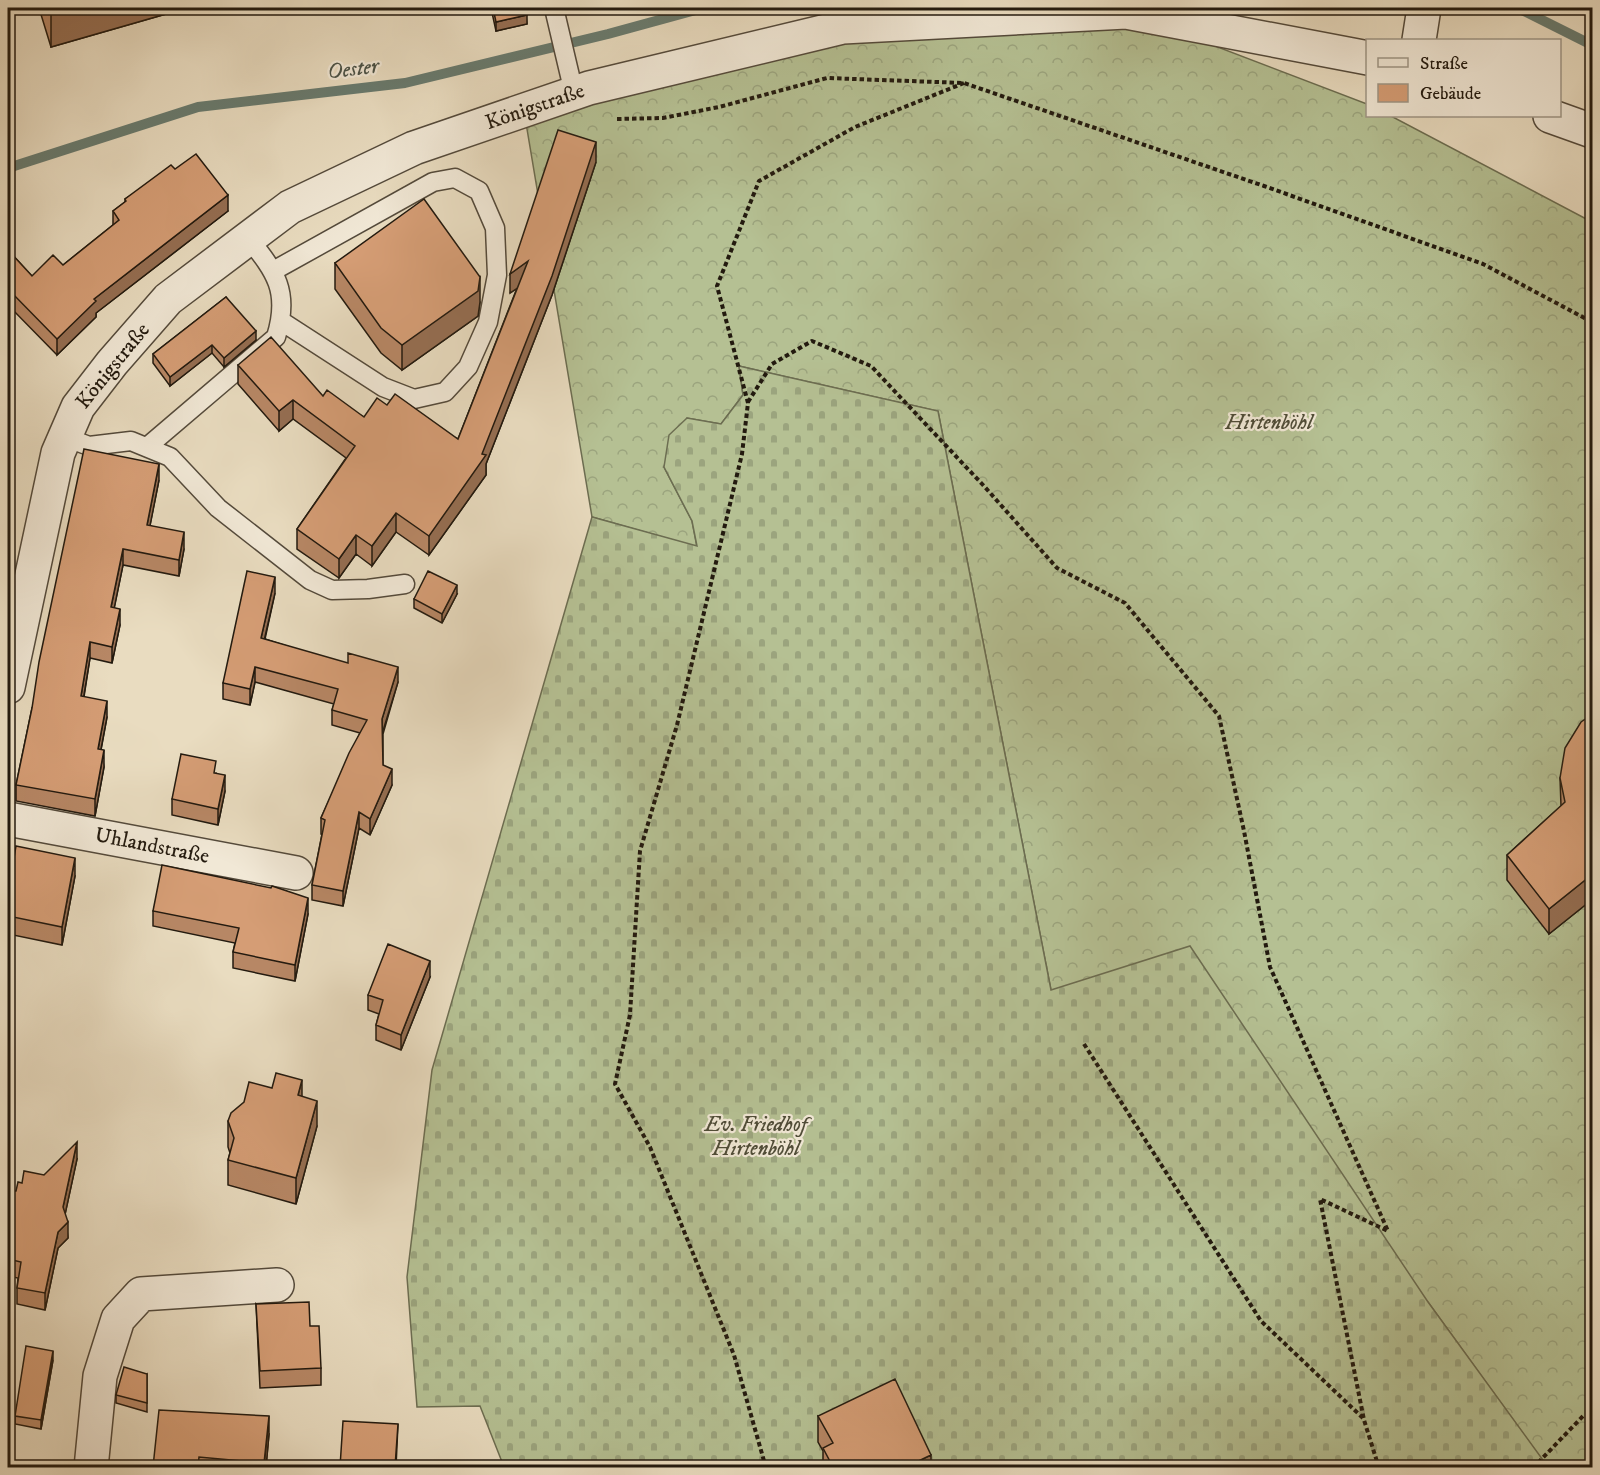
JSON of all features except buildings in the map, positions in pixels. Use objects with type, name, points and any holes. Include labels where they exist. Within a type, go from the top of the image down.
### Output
[{"type":"street","points":[[1419,39],[1424,8]]},
{"type":"street","name":"Königstraße","points":[[8,687],[58,453],[78,407],[112,363],[168,299],[290,207],[414,148],[582,90],[843,27],[1126,12],[1366,58]]},
{"type":"street","points":[[1553,117],[1593,131]]},
{"type":"street","name":"Uhlandstraße","points":[[8,819],[296,873]]},
{"type":"street","points":[[91,1467],[100,1376],[118,1319],[141,1294],[277,1285]]},
{"type":"lane","points":[[554,8],[566,61],[582,90]]},
{"type":"lane","points":[[273,271],[433,182],[454,178],[479,191],[495,228],[497,275],[488,322],[468,367],[445,392],[414,399],[383,387],[281,321]]},
{"type":"lane","points":[[147,447],[276,338],[281,321],[281,293],[270,264],[248,238]]},
{"type":"lane","points":[[65,437],[89,446],[131,441],[170,457],[218,508],[310,580],[332,590],[368,589],[405,584]]},
{"type":"path","points":[[582,90],[609,119],[663,118],[719,107],[827,78],[964,83],[1483,264],[1593,322]]},
{"type":"path","points":[[766,1467],[734,1355],[650,1147],[615,1084],[630,1015],[640,851],[677,725],[742,454],[748,403],[717,286],[759,181],[855,127],[964,83]]},
{"type":"path","points":[[748,403],[772,364],[812,341],[871,366],[1057,568],[1125,603],[1219,716],[1270,967],[1388,1231],[1320,1198],[1364,1420],[1378,1467]]},
{"type":"path","points":[[1084,1044],[1261,1321],[1364,1420]]},
{"type":"path","points":[[1533,1467],[1584,1415],[1593,1413]]},
{"type":"green space","name":"Hirtenböhl","points":[[1126,12],[1366,104],[1366,117],[1393,117],[1592,222],[1592,1467],[1547,1467],[1428,1302],[1051,990],[938,411],[739,366],[743,395],[721,424],[687,418],[664,467],[692,521],[697,547],[592,517],[524,111],[843,27]]},
{"type":"green space","name":"Ev. Friedhof Hirtenböhl","points":[[739,366],[938,411],[1051,990],[1190,946],[1428,1302],[1548,1467],[504,1467],[480,1406],[417,1407],[407,1277],[432,1070],[592,517],[697,546],[692,521],[664,467],[669,435],[687,418],[721,424],[743,395]]},
{"type":"waterway","name":"Oester","points":[[8,168],[198,107],[405,83],[608,34],[703,8]]},
{"type":"waterway","name":"Oester","points":[[1518,8],[1592,45]]}]
